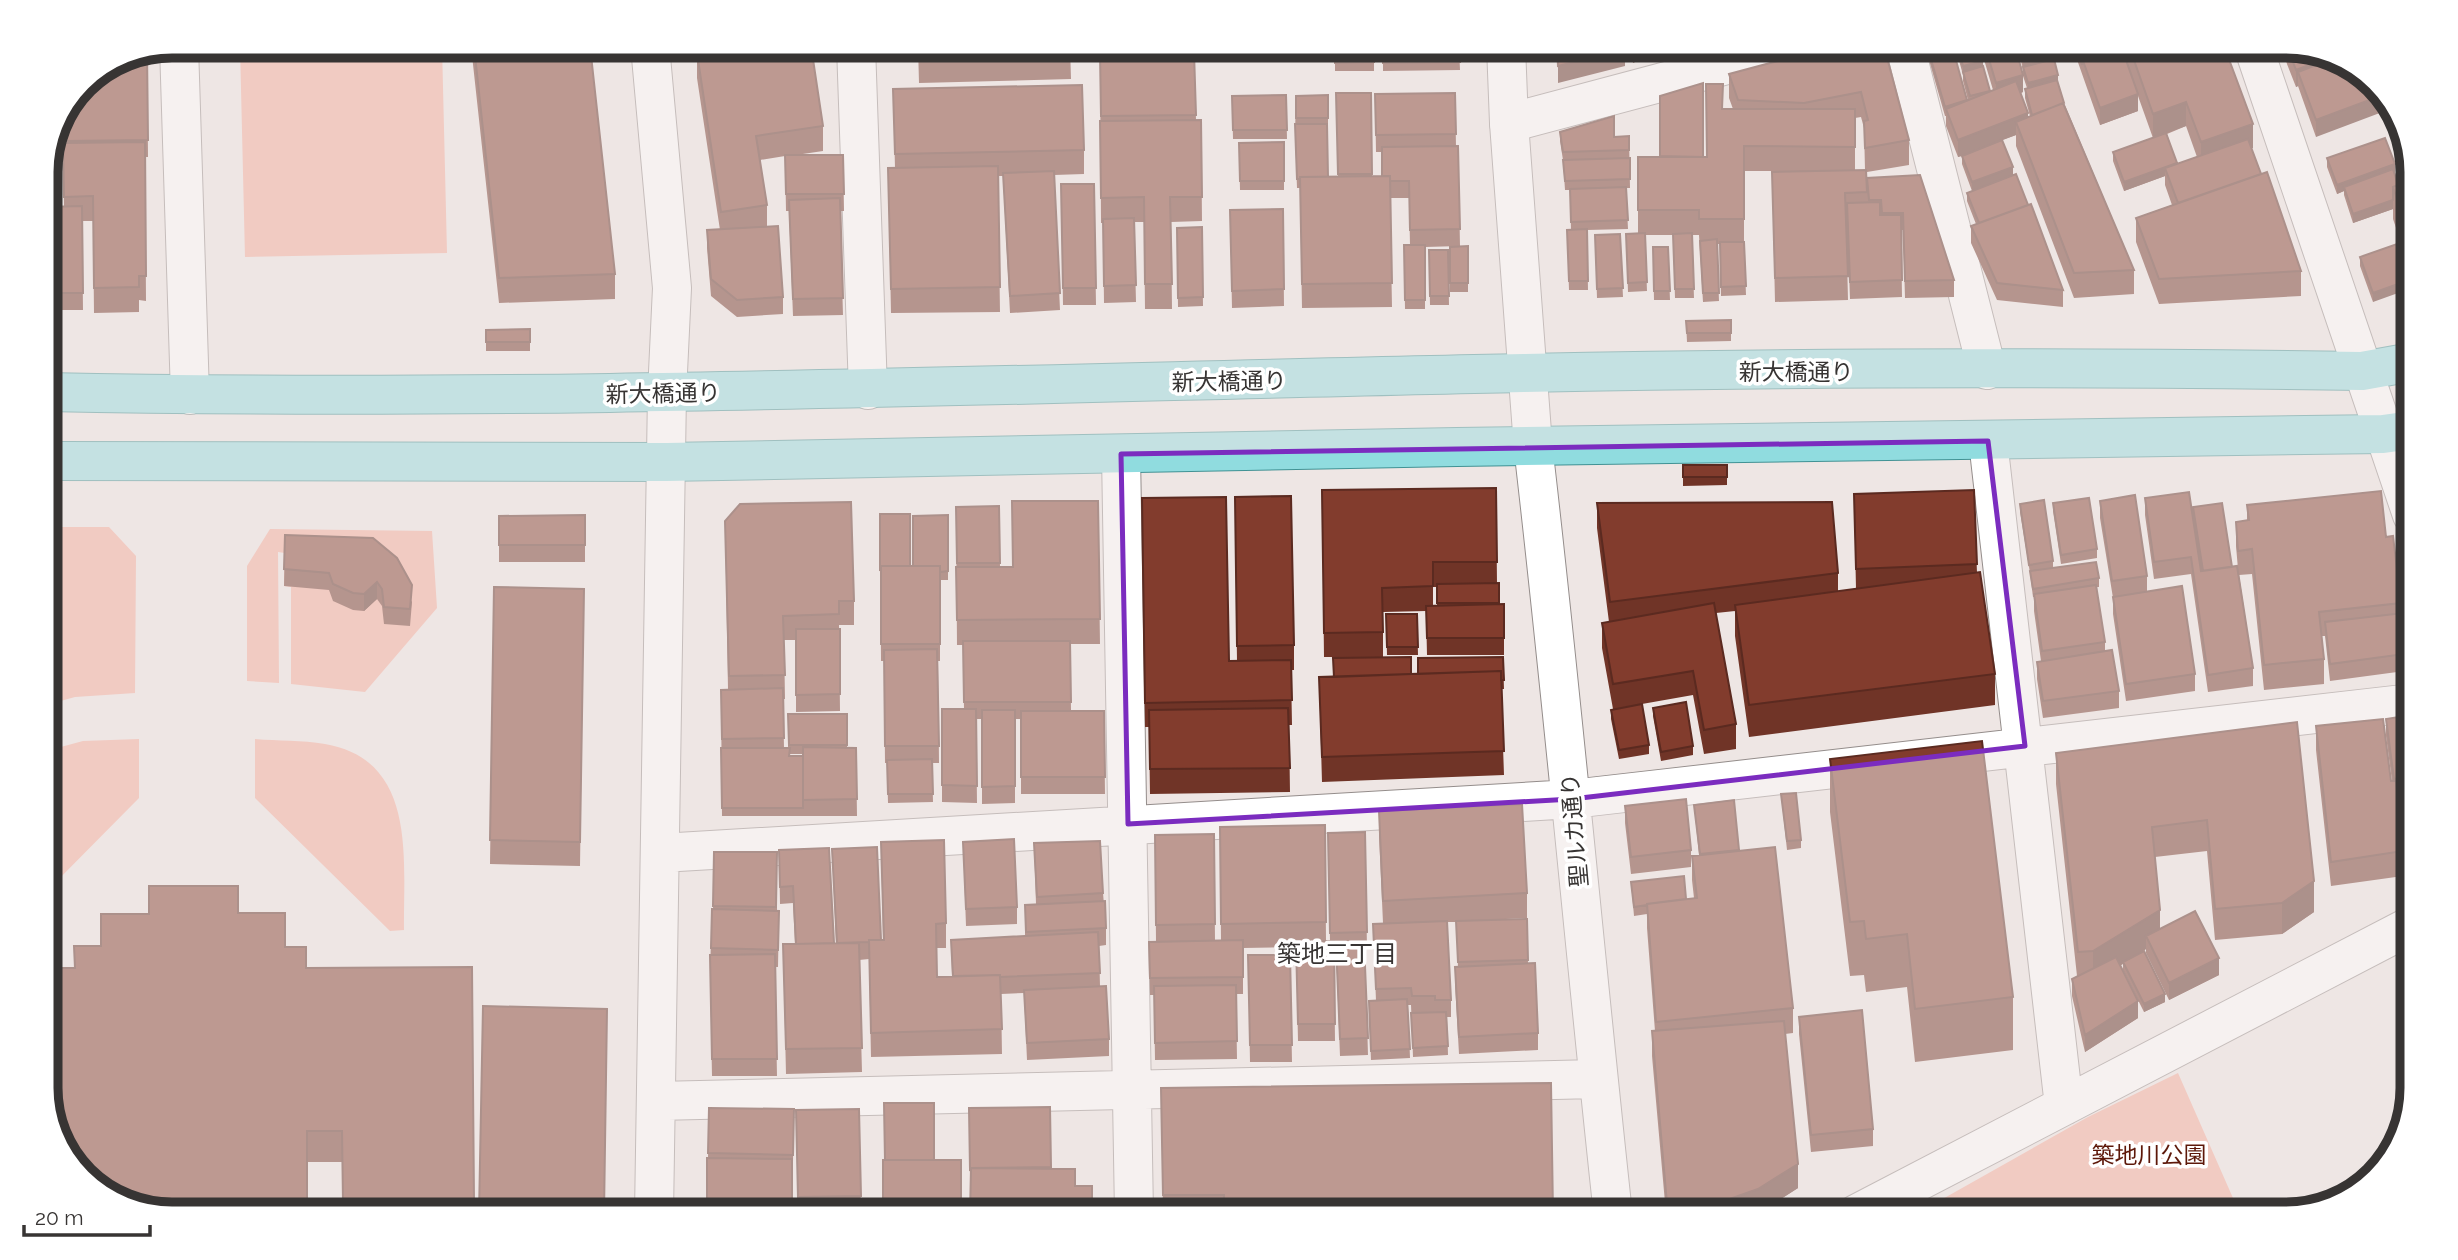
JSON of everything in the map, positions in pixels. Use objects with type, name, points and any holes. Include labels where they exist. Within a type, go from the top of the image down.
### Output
[{"type":"main road","name":"新大橋通り","points":[[58,392],[190,395],[667,393],[1526,373],[2362,371],[2400,364]]},
{"type":"main road","points":[[58,461],[666,462],[2398,432]]},
{"type":"street","points":[[179,58],[190,395]]},
{"type":"street","points":[[651,58],[672,288],[667,393],[654,1202]]},
{"type":"street","points":[[856,58],[868,390]]},
{"type":"street","name":"聖ルカ通り","points":[[1506,58],[1526,373],[1572,799],[1596,1079],[1611,1202]]},
{"type":"street","points":[[1509,123],[1753,58]]},
{"type":"street","points":[[1908,58],[1987,370]]},
{"type":"street","points":[[2257,58],[2362,371],[2398,432]]},
{"type":"street","points":[[1988,441],[2064,1106]]},
{"type":"street","points":[[1121,454],[1135,1202]]},
{"type":"street","points":[[661,853],[1572,799],[2400,704]]},
{"type":"street","points":[[1879,1202],[2400,931]]},
{"type":"street","points":[[657,1101],[1596,1079]]},
{"type":"highlighted area","points":[[1988,441],[2025,746],[1572,799],[1128,824],[1121,454]]},
{"type":"green space","points":[[240,58],[442,58],[447,253],[245,257]]},
{"type":"green space","points":[[58,527],[109,527],[136,556],[135,693],[75,697],[58,702]]},
{"type":"green space","points":[[270,529],[432,531],[437,608],[365,692],[291,684],[291,587],[284,586],[285,553],[278,552],[279,683],[247,681],[247,566]]},
{"type":"green space","points":[[139,739],[139,798],[58,880],[58,748],[83,741]]},
{"type":"green space","points":[[255,739],[325,744],[355,754],[376,770],[391,791],[399,817],[403,845],[404,930],[390,931],[255,798]]},
{"type":"green space","name":"築地川公園","points":[[2178,1073],[2235,1202],[1937,1202],[2088,1117]]},
{"type":"building","points":[[475,58],[591,58],[615,274],[499,278]]},
{"type":"building","points":[[698,58],[813,58],[823,126],[756,136],[767,205],[721,212]]},
{"type":"building","points":[[1100,58],[1194,58],[1196,115],[1101,116]]},
{"type":"building","points":[[1335,58],[1374,58],[1374,62],[1335,63]]},
{"type":"building","points":[[1383,58],[1460,58],[1460,62],[1383,63]]},
{"type":"building","points":[[1558,58],[1590,58],[1558,66]]},
{"type":"building","points":[[1789,58],[1887,58],[1909,140],[1865,148],[1864,121],[1868,120],[1861,92],[1804,103],[1738,100],[1729,74]]},
{"type":"building","points":[[1931,58],[1955,58],[1967,100],[1945,107]]},
{"type":"building","points":[[1961,58],[1982,58],[1983,61],[1963,66]]},
{"type":"building","points":[[1989,58],[2018,58],[2023,75],[1996,83]]},
{"type":"building","points":[[2082,58],[2125,58],[2138,94],[2100,108]]},
{"type":"building","points":[[2133,58],[2228,58],[2253,124],[2201,142],[2186,102],[2153,114]]},
{"type":"building","points":[[2054,59],[2058,75],[2028,83],[2023,67]]},
{"type":"building","points":[[2292,59],[2316,62],[2296,70]]},
{"type":"building","points":[[147,61],[148,140],[66,141],[70,122],[81,103],[97,86],[115,73]]},
{"type":"building","points":[[2323,64],[2349,77],[2373,99],[2316,120],[2298,72]]},
{"type":"building","points":[[1983,66],[1990,91],[1970,96],[1963,72]]},
{"type":"building","points":[[2057,80],[2064,103],[2032,115],[2025,89]]},
{"type":"building","points":[[2016,81],[2028,113],[1958,140],[1946,109]]},
{"type":"building","points":[[1703,83],[1703,157],[1660,156],[1660,96]]},
{"type":"building","points":[[1706,84],[1723,84],[1722,109],[1855,109],[1855,147],[1744,146],[1744,219],[1699,219],[1699,210],[1638,210],[1638,157],[1707,157]]},
{"type":"building","points":[[1082,85],[1084,150],[895,154],[893,89]]},
{"type":"building","points":[[1336,93],[1371,93],[1372,174],[1338,174]]},
{"type":"building","points":[[1455,93],[1456,134],[1376,135],[1375,94]]},
{"type":"building","points":[[1286,95],[1287,130],[1233,130],[1232,96]]},
{"type":"building","points":[[1328,95],[1328,118],[1296,118],[1296,96]]},
{"type":"building","points":[[2063,103],[2134,270],[2074,273],[2016,122]]},
{"type":"building","points":[[1614,116],[1614,137],[1629,136],[1629,150],[1563,152],[1560,132]]},
{"type":"building","points":[[1201,120],[1202,197],[1170,197],[1172,284],[1145,284],[1144,197],[1101,198],[1100,121]]},
{"type":"building","points":[[1295,124],[1327,124],[1328,177],[1297,179]]},
{"type":"building","points":[[2166,133],[2177,163],[2124,182],[2113,152]]},
{"type":"building","points":[[2385,138],[2395,164],[2337,185],[2327,158]]},
{"type":"building","points":[[2248,139],[2261,174],[2178,203],[2165,168]]},
{"type":"building","points":[[2002,140],[2013,167],[1972,182],[1962,156]]},
{"type":"building","points":[[145,142],[146,276],[139,276],[139,287],[94,288],[93,196],[64,197],[63,143]]},
{"type":"building","points":[[1284,142],[1284,181],[1240,181],[1239,143]]},
{"type":"building","points":[[1458,146],[1460,229],[1410,230],[1409,181],[1390,181],[1390,176],[1382,176],[1382,147]]},
{"type":"building","points":[[785,155],[843,155],[844,194],[786,194]]},
{"type":"building","points":[[59,157],[60,193],[58,193]]},
{"type":"building","points":[[1630,158],[1630,179],[1565,181],[1563,160]]},
{"type":"building","points":[[998,166],[1000,287],[891,289],[888,168]]},
{"type":"building","points":[[2393,169],[2398,185],[2393,187],[2393,200],[2353,214],[2344,187]]},
{"type":"building","points":[[1866,170],[1867,192],[1845,193],[1848,276],[1775,278],[1772,172]]},
{"type":"building","points":[[1054,171],[1060,293],[1010,296],[1003,173]]},
{"type":"building","points":[[2267,172],[2301,271],[2159,279],[2136,218]]},
{"type":"building","points":[[2016,174],[2028,205],[1979,223],[1967,193]]},
{"type":"building","points":[[1920,175],[1954,280],[1905,281],[1903,213],[1882,213],[1881,200],[1869,200],[1867,178]]},
{"type":"building","points":[[1390,176],[1392,283],[1302,284],[1300,177]]},
{"type":"building","points":[[1061,184],[1094,184],[1096,288],[1063,288]]},
{"type":"building","points":[[2400,184],[2400,208],[2393,187]]},
{"type":"building","points":[[1626,187],[1628,220],[1571,222],[1570,189]]},
{"type":"building","points":[[840,198],[843,298],[793,299],[789,200]]},
{"type":"building","points":[[1880,202],[1880,215],[1901,215],[1902,280],[1850,282],[1847,203]]},
{"type":"building","points":[[2031,204],[2063,290],[1997,283],[1971,226]]},
{"type":"building","points":[[82,206],[83,293],[58,293],[58,207]]},
{"type":"building","points":[[1283,209],[1284,289],[1232,291],[1230,210]]},
{"type":"building","points":[[1134,218],[1136,285],[1104,286],[1103,219]]},
{"type":"building","points":[[778,226],[783,297],[737,300],[711,279],[707,230]]},
{"type":"building","points":[[1202,227],[1203,297],[1178,298],[1177,228]]},
{"type":"building","points":[[1587,229],[1588,281],[1569,281],[1567,230]]},
{"type":"building","points":[[1645,233],[1647,282],[1628,283],[1626,234]]},
{"type":"building","points":[[1692,233],[1694,289],[1675,289],[1673,234]]},
{"type":"building","points":[[1620,234],[1623,288],[1597,289],[1595,235]]},
{"type":"building","points":[[1717,239],[1719,293],[1703,293],[1700,241]]},
{"type":"building","points":[[1720,242],[1744,242],[1746,286],[1721,287]]},
{"type":"building","points":[[2400,243],[2400,283],[2373,293],[2360,257]]},
{"type":"building","points":[[1404,245],[1425,245],[1425,300],[1405,300]]},
{"type":"building","points":[[1468,246],[1468,283],[1450,283],[1450,247]]},
{"type":"building","points":[[1653,247],[1668,247],[1670,291],[1654,291]]},
{"type":"building","points":[[1429,250],[1448,250],[1449,296],[1430,296]]},
{"type":"building","points":[[1731,320],[1731,333],[1687,333],[1686,321]]},
{"type":"building","points":[[530,329],[530,342],[486,342],[486,330]]},
{"type":"building","points":[[1683,465],[1727,465],[1727,477],[1683,477]]},
{"type":"building","points":[[1496,488],[1497,562],[1433,562],[1433,586],[1382,588],[1383,632],[1324,633],[1322,490]]},
{"type":"building","points":[[1974,490],[1977,564],[1856,569],[1854,494]]},
{"type":"building","points":[[2381,491],[2386,537],[2393,536],[2400,603],[2319,612],[2324,659],[2264,665],[2252,549],[2238,551],[2236,522],[2249,520],[2247,505]]},
{"type":"building","points":[[2189,492],[2201,571],[2237,566],[2253,668],[2208,675],[2191,557],[2154,562],[2145,498]]},
{"type":"building","points":[[2135,495],[2147,576],[2112,581],[2100,501]]},
{"type":"building","points":[[1291,496],[1294,645],[1237,646],[1235,497]]},
{"type":"building","points":[[1226,497],[1229,661],[1291,660],[1292,700],[1145,703],[1142,498]]},
{"type":"building","points":[[2089,498],[2097,549],[2061,555],[2053,503]]},
{"type":"building","points":[[2044,500],[2053,561],[2029,565],[2020,504]]},
{"type":"building","points":[[1012,501],[1098,501],[1100,619],[957,620],[956,567],[1013,567]]},
{"type":"building","points":[[851,502],[854,601],[839,601],[839,614],[783,616],[785,675],[729,676],[725,521],[740,504]]},
{"type":"building","points":[[1832,502],[1838,573],[1610,602],[1597,503]]},
{"type":"building","points":[[2222,503],[2232,567],[2203,571],[2193,507]]},
{"type":"building","points":[[999,506],[1000,563],[957,563],[956,507]]},
{"type":"building","points":[[880,514],[910,514],[910,566],[881,566],[880,571]]},
{"type":"building","points":[[585,515],[585,545],[499,545],[499,516]]},
{"type":"building","points":[[948,515],[948,571],[940,572],[940,566],[913,566],[913,516]]},
{"type":"building","points":[[285,535],[373,538],[397,558],[412,585],[410,609],[384,607],[382,589],[377,582],[364,594],[353,593],[333,584],[329,573],[284,569]]},
{"type":"building","points":[[2096,562],[2099,578],[2033,589],[2030,571]]},
{"type":"building","points":[[881,566],[940,566],[940,644],[881,644]]},
{"type":"building","points":[[1980,572],[1995,674],[1749,705],[1735,605]]},
{"type":"building","points":[[1499,583],[1499,603],[1437,603],[1437,584]]},
{"type":"building","points":[[2096,585],[2105,642],[2042,651],[2034,594]]},
{"type":"building","points":[[2182,586],[2195,674],[2126,684],[2113,597]]},
{"type":"building","points":[[494,587],[584,589],[580,842],[490,840]]},
{"type":"building","points":[[1714,603],[1736,724],[1704,730],[1693,671],[1613,684],[1602,623]]},
{"type":"building","points":[[1504,604],[1504,638],[1427,638],[1426,606]]},
{"type":"building","points":[[2400,613],[2400,655],[2330,664],[2325,622]]},
{"type":"building","points":[[1386,614],[1417,614],[1418,647],[1387,647]]},
{"type":"building","points":[[796,629],[840,629],[840,694],[796,695]]},
{"type":"building","points":[[963,641],[1070,641],[1071,702],[964,702]]},
{"type":"building","points":[[937,649],[939,746],[885,746],[884,650]]},
{"type":"building","points":[[2112,650],[2119,691],[2043,701],[2037,662]]},
{"type":"building","points":[[1411,657],[1411,674],[1334,677],[1333,658]]},
{"type":"building","points":[[1503,657],[1504,680],[1501,680],[1501,671],[1418,674],[1418,658]]},
{"type":"building","points":[[1501,671],[1504,751],[1322,757],[1319,677]]},
{"type":"building","points":[[783,688],[784,738],[722,739],[721,690]]},
{"type":"building","points":[[1686,702],[1693,746],[1661,752],[1653,708]]},
{"type":"building","points":[[1642,704],[1649,745],[1619,750],[1611,710]]},
{"type":"building","points":[[1288,708],[1290,768],[1150,769],[1149,710]]},
{"type":"building","points":[[942,709],[976,709],[977,786],[942,785]]},
{"type":"building","points":[[982,710],[1015,710],[1015,786],[982,787]]},
{"type":"building","points":[[1021,711],[1104,711],[1105,777],[1021,777]]},
{"type":"building","points":[[788,714],[847,714],[847,745],[789,745]]},
{"type":"building","points":[[2400,717],[2400,778],[2394,779],[2386,719]]},
{"type":"building","points":[[2383,719],[2391,781],[2396,781],[2400,851],[2331,862],[2316,726]]},
{"type":"building","points":[[2297,722],[2314,881],[2282,903],[2215,909],[2207,820],[2152,827],[2160,910],[2093,951],[2078,952],[2056,753]]},
{"type":"building","points":[[1982,741],[2013,997],[1915,1009],[1907,934],[1866,939],[1864,921],[1850,922],[1830,759]]},
{"type":"building","points":[[803,747],[856,748],[857,799],[803,800]]},
{"type":"building","points":[[721,748],[790,748],[789,756],[803,756],[803,808],[722,808]]},
{"type":"building","points":[[932,759],[933,794],[888,794],[887,760]]},
{"type":"building","points":[[1796,793],[1801,840],[1787,841],[1781,794]]},
{"type":"building","points":[[1686,799],[1691,850],[1631,857],[1625,806]]},
{"type":"building","points":[[1734,800],[1739,850],[1700,854],[1694,805]]},
{"type":"building","points":[[1522,804],[1527,893],[1383,901],[1379,811]]},
{"type":"building","points":[[1325,825],[1326,922],[1221,924],[1220,827]]},
{"type":"building","points":[[1365,832],[1367,932],[1330,933],[1328,833]]},
{"type":"building","points":[[1214,834],[1215,924],[1156,925],[1155,835]]},
{"type":"building","points":[[1014,839],[1017,907],[966,909],[963,842]]},
{"type":"building","points":[[944,840],[946,923],[936,924],[937,977],[1000,975],[1002,1029],[871,1033],[869,940],[884,940],[881,842]]},
{"type":"building","points":[[1100,841],[1103,893],[1037,897],[1034,843]]},
{"type":"building","points":[[877,847],[881,940],[837,943],[832,849]]},
{"type":"building","points":[[1775,847],[1793,1008],[1656,1022],[1647,904],[1697,898],[1692,856]]},
{"type":"building","points":[[829,848],[834,943],[796,944],[793,886],[780,887],[779,850]]},
{"type":"building","points":[[714,852],[777,852],[776,907],[713,906]]},
{"type":"building","points":[[1684,876],[1686,899],[1634,907],[1631,882]]},
{"type":"building","points":[[149,886],[238,886],[238,913],[285,913],[285,947],[306,947],[306,968],[472,967],[474,1201],[343,1201],[342,1131],[307,1131],[307,1202],[157,1201],[122,1190],[97,1174],[77,1151],[60,1110],[58,968],[75,968],[74,946],[101,946],[101,914],[149,914]]},
{"type":"building","points":[[1105,901],[1106,928],[1026,932],[1025,905]]},
{"type":"building","points":[[712,909],[779,911],[778,950],[711,948]]},
{"type":"building","points":[[2195,911],[2219,958],[2169,983],[2146,936]]},
{"type":"building","points":[[1527,919],[1528,960],[1458,962],[1456,921]]},
{"type":"building","points":[[1447,921],[1451,1000],[1435,1000],[1435,996],[1412,996],[1411,988],[1376,989],[1373,924]]},
{"type":"building","points":[[1098,932],[1100,973],[953,976],[951,940]]},
{"type":"building","points":[[1243,940],[1243,977],[1150,978],[1149,942]]},
{"type":"building","points":[[1334,941],[1335,1024],[1298,1024],[1296,942]]},
{"type":"building","points":[[1364,942],[1368,1038],[1340,1039],[1336,943]]},
{"type":"building","points":[[859,943],[862,1048],[786,1049],[783,944]]},
{"type":"building","points":[[2144,951],[2165,994],[2144,1004],[2123,962]]},
{"type":"building","points":[[775,954],[777,1059],[712,1059],[710,955]]},
{"type":"building","points":[[1248,955],[1290,955],[1292,1045],[1250,1045]]},
{"type":"building","points":[[2116,957],[2138,1001],[2085,1035],[2072,979]]},
{"type":"building","points":[[1535,963],[1538,1033],[1459,1037],[1455,967]]},
{"type":"building","points":[[1236,985],[1237,1041],[1155,1043],[1154,986]]},
{"type":"building","points":[[1106,986],[1109,1039],[1027,1043],[1024,990]]},
{"type":"building","points":[[1407,999],[1410,1049],[1371,1051],[1369,1001]]},
{"type":"building","points":[[483,1006],[607,1009],[604,1202],[479,1202]]},
{"type":"building","points":[[1862,1010],[1873,1129],[1811,1135],[1799,1017]]},
{"type":"building","points":[[1446,1012],[1448,1046],[1413,1048],[1411,1013]]},
{"type":"building","points":[[1784,1021],[1798,1164],[1758,1189],[1724,1201],[1667,1202],[1652,1031]]},
{"type":"building","points":[[1551,1083],[1553,1202],[1224,1202],[1224,1195],[1163,1195],[1161,1088]]},
{"type":"building","points":[[884,1103],[934,1103],[934,1160],[885,1160]]},
{"type":"building","points":[[1050,1107],[1051,1167],[970,1169],[969,1108]]},
{"type":"building","points":[[709,1108],[794,1109],[793,1155],[708,1153]]},
{"type":"building","points":[[859,1109],[861,1196],[798,1197],[796,1110]]},
{"type":"building","points":[[707,1158],[792,1159],[792,1202],[707,1202]]},
{"type":"building","points":[[883,1160],[961,1160],[961,1202],[883,1202]]},
{"type":"building","points":[[971,1168],[1075,1169],[1075,1186],[1092,1186],[1092,1202],[970,1202]]},
{"type":"district","name":"築地三丁目","points":[[1337,953]]}]
